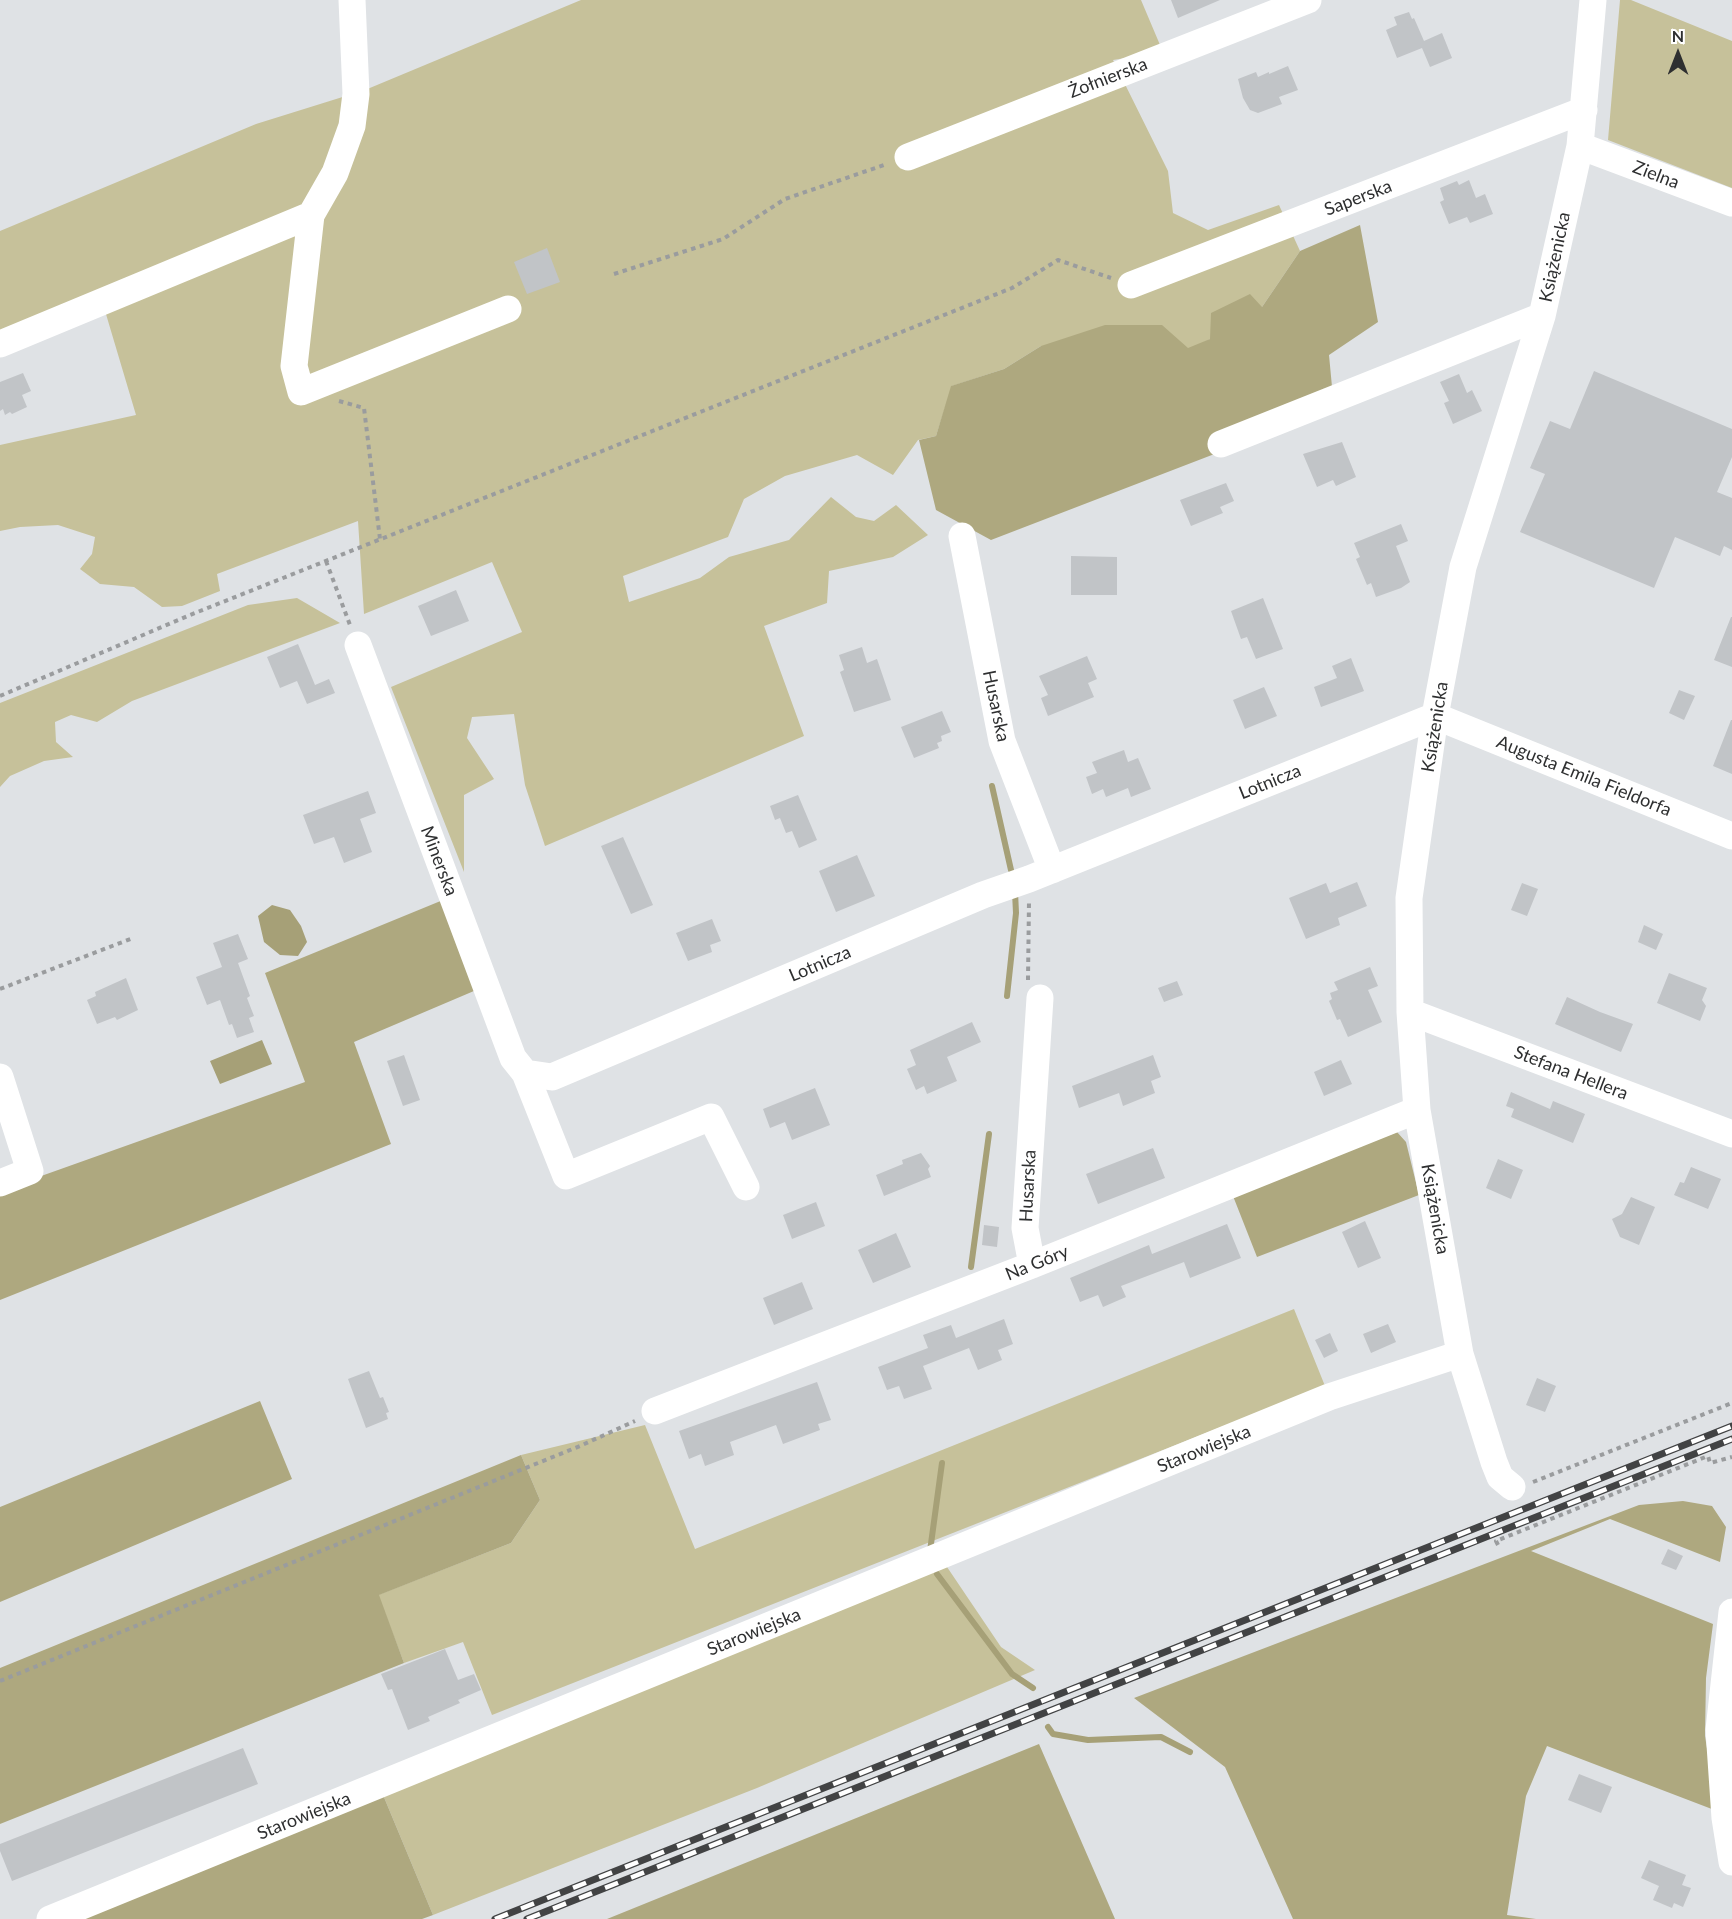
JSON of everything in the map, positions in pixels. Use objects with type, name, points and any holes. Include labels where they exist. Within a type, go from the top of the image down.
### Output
[{"type":"street","points":[[352,0],[356,93],[352,126],[335,173],[310,215],[294,366],[301,392],[508,309]]},
{"type":"street","name":"Żołnierska","points":[[908,157],[1308,0]]},
{"type":"street","name":"Książenicka","points":[[1512,1487],[1500,1477],[1494,1462],[1460,1354],[1417,1110],[1410,1012],[1409,898],[1435,716],[1463,567],[1542,316],[1580,146],[1593,0]]},
{"type":"street","name":"Saperska","points":[[1131,285],[1584,110]]},
{"type":"street","name":"Zielna","points":[[1580,146],[1732,203]]},
{"type":"street","points":[[0,344],[310,215]]},
{"type":"street","points":[[1221,444],[1542,316]]},
{"type":"street","name":"Husarska","points":[[962,536],[1002,741],[1041,874]]},
{"type":"street","name":"Minerska","points":[[358,645],[513,1058],[525,1073]]},
{"type":"street","name":"Augusta Emila Fieldorfa","points":[[1435,716],[1732,836]]},
{"type":"street","name":"Lotnicza","points":[[525,1073],[552,1077],[983,895],[1041,874],[1435,716]]},
{"type":"street","name":"Husarska","points":[[1032,1265],[1025,1228],[1040,998]]},
{"type":"street","name":"Stefana Hellera","points":[[1410,1012],[1732,1134]]},
{"type":"street","points":[[525,1073],[566,1176],[711,1117],[746,1187]]},
{"type":"street","points":[[0,1077],[30,1171],[0,1183]]},
{"type":"street","name":"Na Góry","points":[[655,1411],[1032,1265],[1417,1110]]},
{"type":"street","name":"Starowiejska","points":[[50,1919],[1318,1402],[1460,1354]]},
{"type":"street","points":[[1732,1612],[1719,1730],[1732,1862]]},
{"type":"path","points":[[614,274],[723,239],[784,199],[908,157]]},
{"type":"path","points":[[0,696],[190,615],[1012,288],[1058,260],[1131,285]]},
{"type":"path","points":[[301,392],[364,408],[381,539]]},
{"type":"path","points":[[326,561],[358,645]]},
{"type":"path","points":[[1040,998],[1028,980],[1041,874]]},
{"type":"path","points":[[0,989],[133,938]]},
{"type":"path","points":[[1512,1487],[1519,1488],[1732,1402]]},
{"type":"path","points":[[0,1681],[580,1446],[655,1411]]},
{"type":"path","points":[[1498,1545],[1496,1541],[1708,1456],[1710,1463],[1732,1457]]},
{"type":"shaded area","points":[[581,0],[1141,0],[1163,52],[1113,60],[1168,171],[1173,213],[1208,230],[1279,205],[1300,251],[1262,307],[1184,355],[1041,346],[1004,369],[952,386],[936,436],[918,440],[893,475],[857,455],[785,476],[744,499],[728,537],[623,576],[629,602],[700,578],[729,557],[789,540],[831,497],[856,517],[874,521],[896,505],[928,535],[893,557],[829,571],[827,603],[764,626],[804,736],[545,846],[525,785],[514,714],[472,717],[467,738],[494,779],[464,795],[464,872],[391,687],[522,632],[492,562],[364,614],[358,521],[217,574],[220,591],[182,606],[162,607],[134,587],[100,584],[80,569],[92,554],[95,537],[58,525],[20,527],[0,531],[0,445],[136,415],[100,294],[0,333],[0,231],[256,124],[365,90]]},
{"type":"shaded area","points":[[1620,0],[1631,0],[1732,41],[1732,188],[1608,140]]},
{"type":"shaded area","points":[[1360,225],[1378,322],[1329,355],[1334,408],[991,540],[936,510],[919,440],[936,436],[951,386],[1004,369],[1041,346],[1105,325],[1162,325],[1188,348],[1210,339],[1211,313],[1250,294],[1262,307],[1300,251]]},
{"type":"shaded area","points":[[297,598],[340,623],[132,701],[97,722],[71,715],[55,722],[56,742],[73,757],[44,761],[10,776],[0,787],[0,703],[248,605]]},
{"type":"shaded area","points":[[443,900],[481,988],[354,1042],[391,1144],[0,1300],[0,1193],[44,1175],[305,1082],[265,973]]},
{"type":"shaded area","points":[[272,905],[290,910],[301,926],[307,942],[298,956],[280,955],[264,942],[258,916]]},
{"type":"shaded area","points":[[262,1040],[272,1064],[220,1084],[210,1061]]},
{"type":"shaded area","points":[[1397,1132],[1406,1142],[1419,1195],[1257,1257],[1233,1196]]},
{"type":"shaded area","points":[[1294,1309],[1325,1386],[492,1715],[463,1642],[404,1663],[378,1595],[511,1543],[540,1500],[521,1455],[645,1425],[695,1549]]},
{"type":"shaded area","points":[[260,1401],[292,1479],[0,1602],[0,1507]]},
{"type":"shaded area","points":[[521,1455],[540,1500],[511,1543],[379,1595],[404,1663],[0,1824],[0,1668]]},
{"type":"shaded area","points":[[1683,1501],[1712,1506],[1726,1527],[1720,1562],[1610,1519],[1531,1551],[1713,1624],[1706,1678],[1705,1736],[1717,1811],[1547,1746],[1526,1796],[1507,1915],[1536,1919],[1293,1919],[1225,1767],[1134,1698],[1639,1505]]},
{"type":"shaded area","points":[[945,1564],[1001,1647],[1035,1670],[757,1788],[433,1915],[381,1790]]},
{"type":"shaded area","points":[[1039,1744],[1115,1919],[607,1919]]},
{"type":"shaded area","points":[[381,1790],[433,1915],[422,1919],[76,1919]]},
{"type":"building","points":[[1171,0],[1220,0],[1178,18]]},
{"type":"building","points":[[1409,12],[1424,41],[1442,33],[1452,58],[1430,67],[1422,48],[1397,58],[1386,30],[1397,25],[1394,17]]},
{"type":"building","points":[[1288,66],[1298,90],[1279,97],[1282,104],[1258,113],[1250,110],[1243,98],[1238,79],[1256,72],[1258,77]]},
{"type":"building","points":[[1469,180],[1476,198],[1485,194],[1493,214],[1470,223],[1467,217],[1449,224],[1440,202],[1444,200],[1440,188],[1457,181],[1459,185]]},
{"type":"building","points":[[547,248],[560,282],[527,294],[514,262]]},
{"type":"building","points":[[1594,371],[1732,429],[1732,457],[1717,492],[1732,498],[1732,550],[1724,546],[1720,556],[1675,537],[1654,588],[1520,532],[1545,474],[1530,468],[1550,421],[1570,429]]},
{"type":"building","points":[[23,373],[31,391],[22,395],[27,407],[5,415],[3,409],[0,411],[0,382]]},
{"type":"building","points":[[1459,374],[1467,393],[1472,390],[1482,411],[1453,424],[1444,403],[1449,401],[1440,382]]},
{"type":"building","points":[[1342,442],[1356,477],[1336,486],[1333,480],[1317,487],[1303,454]]},
{"type":"building","points":[[1226,483],[1234,501],[1220,507],[1223,513],[1191,526],[1180,500]]},
{"type":"building","points":[[1401,524],[1408,541],[1396,546],[1410,582],[1401,588],[1376,597],[1371,583],[1367,585],[1356,559],[1360,557],[1354,543]]},
{"type":"building","points":[[1071,556],[1117,557],[1117,595],[1071,595]]},
{"type":"building","points":[[456,590],[469,621],[431,636],[418,606]]},
{"type":"building","points":[[1263,598],[1283,649],[1256,659],[1247,637],[1241,639],[1231,611]]},
{"type":"building","points":[[1732,617],[1732,667],[1714,660]]},
{"type":"building","points":[[298,644],[315,685],[329,679],[335,693],[307,704],[297,681],[280,688],[267,657]]},
{"type":"building","points":[[862,647],[867,663],[877,659],[891,700],[854,712],[840,672],[844,670],[839,655]]},
{"type":"building","points":[[1087,656],[1097,679],[1088,683],[1094,697],[1048,716],[1041,698],[1048,695],[1039,676]]},
{"type":"building","points":[[1351,658],[1364,691],[1321,707],[1314,687],[1337,678],[1332,666]]},
{"type":"building","points":[[1264,687],[1277,716],[1245,729],[1233,700]]},
{"type":"building","points":[[1679,690],[1695,696],[1684,720],[1669,713]]},
{"type":"building","points":[[942,711],[951,732],[941,736],[942,741],[937,743],[939,748],[914,758],[901,727]]},
{"type":"building","points":[[1732,720],[1732,774],[1713,766]]},
{"type":"building","points":[[1124,750],[1128,762],[1138,758],[1151,789],[1131,797],[1128,788],[1106,797],[1103,789],[1092,794],[1086,777],[1097,773],[1092,762]]},
{"type":"building","points":[[368,791],[376,813],[360,819],[372,852],[344,863],[334,837],[314,844],[303,815]]},
{"type":"building","points":[[798,795],[817,840],[799,848],[792,831],[786,833],[780,818],[775,820],[770,806]]},
{"type":"building","points":[[623,837],[653,905],[631,914],[601,846]]},
{"type":"building","points":[[857,855],[875,896],[836,912],[819,871]]},
{"type":"building","points":[[1357,882],[1367,906],[1338,918],[1340,925],[1306,939],[1289,898],[1326,883],[1330,893]]},
{"type":"building","points":[[1522,883],[1538,889],[1527,916],[1511,910]]},
{"type":"building","points":[[712,919],[721,941],[710,945],[712,952],[688,961],[676,933]]},
{"type":"building","points":[[1644,925],[1663,934],[1656,950],[1638,942]]},
{"type":"building","points":[[238,934],[248,959],[238,963],[250,996],[247,998],[254,1016],[249,1018],[254,1032],[237,1038],[232,1024],[229,1025],[220,1000],[207,1005],[196,977],[222,967],[213,943]]},
{"type":"building","points":[[1370,967],[1378,986],[1368,990],[1382,1022],[1348,1037],[1329,1001],[1332,999],[1330,993],[1338,990],[1334,982]]},
{"type":"building","points":[[1669,973],[1707,988],[1702,1000],[1706,1006],[1700,1021],[1657,1003]]},
{"type":"building","points":[[126,978],[138,1010],[117,1020],[115,1017],[97,1024],[87,1000],[96,996],[95,992]]},
{"type":"building","points":[[1177,981],[1183,995],[1164,1002],[1158,988]]},
{"type":"building","points":[[1567,997],[1633,1024],[1621,1052],[1555,1024]]},
{"type":"building","points":[[972,1022],[981,1042],[947,1057],[957,1081],[927,1094],[924,1086],[916,1090],[907,1069],[916,1065],[910,1050]]},
{"type":"building","points":[[404,1055],[420,1100],[403,1106],[387,1061]]},
{"type":"building","points":[[1153,1055],[1161,1077],[1151,1081],[1155,1093],[1123,1106],[1119,1093],[1079,1108],[1072,1086]]},
{"type":"building","points":[[1341,1060],[1352,1084],[1324,1096],[1314,1072]]},
{"type":"building","points":[[815,1088],[830,1125],[792,1140],[785,1122],[770,1128],[763,1109]]},
{"type":"building","points":[[1511,1092],[1550,1109],[1553,1101],[1585,1114],[1573,1143],[1511,1117],[1514,1109],[1506,1106]]},
{"type":"building","points":[[1153,1148],[1165,1178],[1098,1204],[1086,1174]]},
{"type":"building","points":[[921,1153],[930,1166],[928,1169],[931,1177],[884,1196],[876,1175],[903,1164],[902,1160]]},
{"type":"building","points":[[1498,1159],[1523,1170],[1511,1199],[1486,1188]]},
{"type":"building","points":[[1691,1167],[1721,1179],[1708,1209],[1674,1195],[1680,1182],[1684,1183]]},
{"type":"building","points":[[1631,1197],[1655,1207],[1639,1245],[1620,1237],[1612,1219],[1622,1214]]},
{"type":"building","points":[[816,1202],[825,1226],[792,1239],[783,1215]]},
{"type":"building","points":[[1365,1221],[1381,1258],[1358,1268],[1342,1232]]},
{"type":"building","points":[[1227,1224],[1241,1258],[1190,1278],[1184,1262],[1121,1286],[1126,1297],[1103,1307],[1098,1295],[1080,1302],[1070,1278],[1149,1245],[1152,1254]]},
{"type":"building","points":[[984,1225],[999,1227],[997,1247],[982,1245]]},
{"type":"building","points":[[896,1233],[911,1267],[873,1283],[858,1250]]},
{"type":"building","points":[[802,1282],[813,1309],[774,1325],[763,1298]]},
{"type":"building","points":[[1004,1319],[1013,1344],[998,1350],[1002,1360],[978,1370],[969,1348],[923,1366],[932,1389],[904,1399],[899,1386],[887,1390],[878,1367],[928,1348],[923,1335],[951,1325],[956,1338]]},
{"type":"building","points":[[1388,1324],[1396,1342],[1371,1353],[1363,1334]]},
{"type":"building","points":[[1330,1333],[1338,1351],[1324,1358],[1315,1340]]},
{"type":"building","points":[[369,1371],[380,1398],[383,1397],[389,1412],[386,1413],[388,1419],[366,1428],[348,1379]]},
{"type":"building","points":[[1537,1378],[1556,1386],[1545,1412],[1526,1405]]},
{"type":"building","points":[[817,1382],[831,1420],[818,1424],[820,1430],[783,1444],[776,1425],[730,1442],[734,1455],[705,1466],[701,1454],[689,1459],[679,1431]]},
{"type":"building","points":[[1668,1549],[1683,1556],[1676,1570],[1661,1564]]},
{"type":"building","points":[[445,1649],[458,1680],[474,1674],[481,1690],[458,1700],[460,1703],[428,1717],[430,1721],[408,1730],[392,1689],[388,1690],[381,1674]]},
{"type":"building","points":[[243,1748],[258,1784],[12,1881],[0,1851],[0,1844]]},
{"type":"building","points":[[1579,1774],[1612,1787],[1601,1813],[1568,1800]]},
{"type":"building","points":[[1649,1860],[1686,1875],[1682,1885],[1691,1888],[1683,1907],[1674,1903],[1672,1908],[1653,1900],[1659,1886],[1641,1878]]},
{"type":"waterway","points":[[992,786],[1011,870]]},
{"type":"waterway","points":[[1007,996],[1016,913],[1015,892]]},
{"type":"waterway","points":[[971,1267],[989,1134]]},
{"type":"waterway","points":[[930,1551],[942,1463]]},
{"type":"waterway","points":[[937,1574],[1012,1674],[1033,1688]]},
{"type":"waterway","points":[[1048,1727],[1053,1734],[1088,1740],[1161,1737],[1190,1752]]},
{"type":"railway","points":[[495,1919],[1732,1426]]},
{"type":"railway","points":[[527,1919],[1732,1439]]}]
